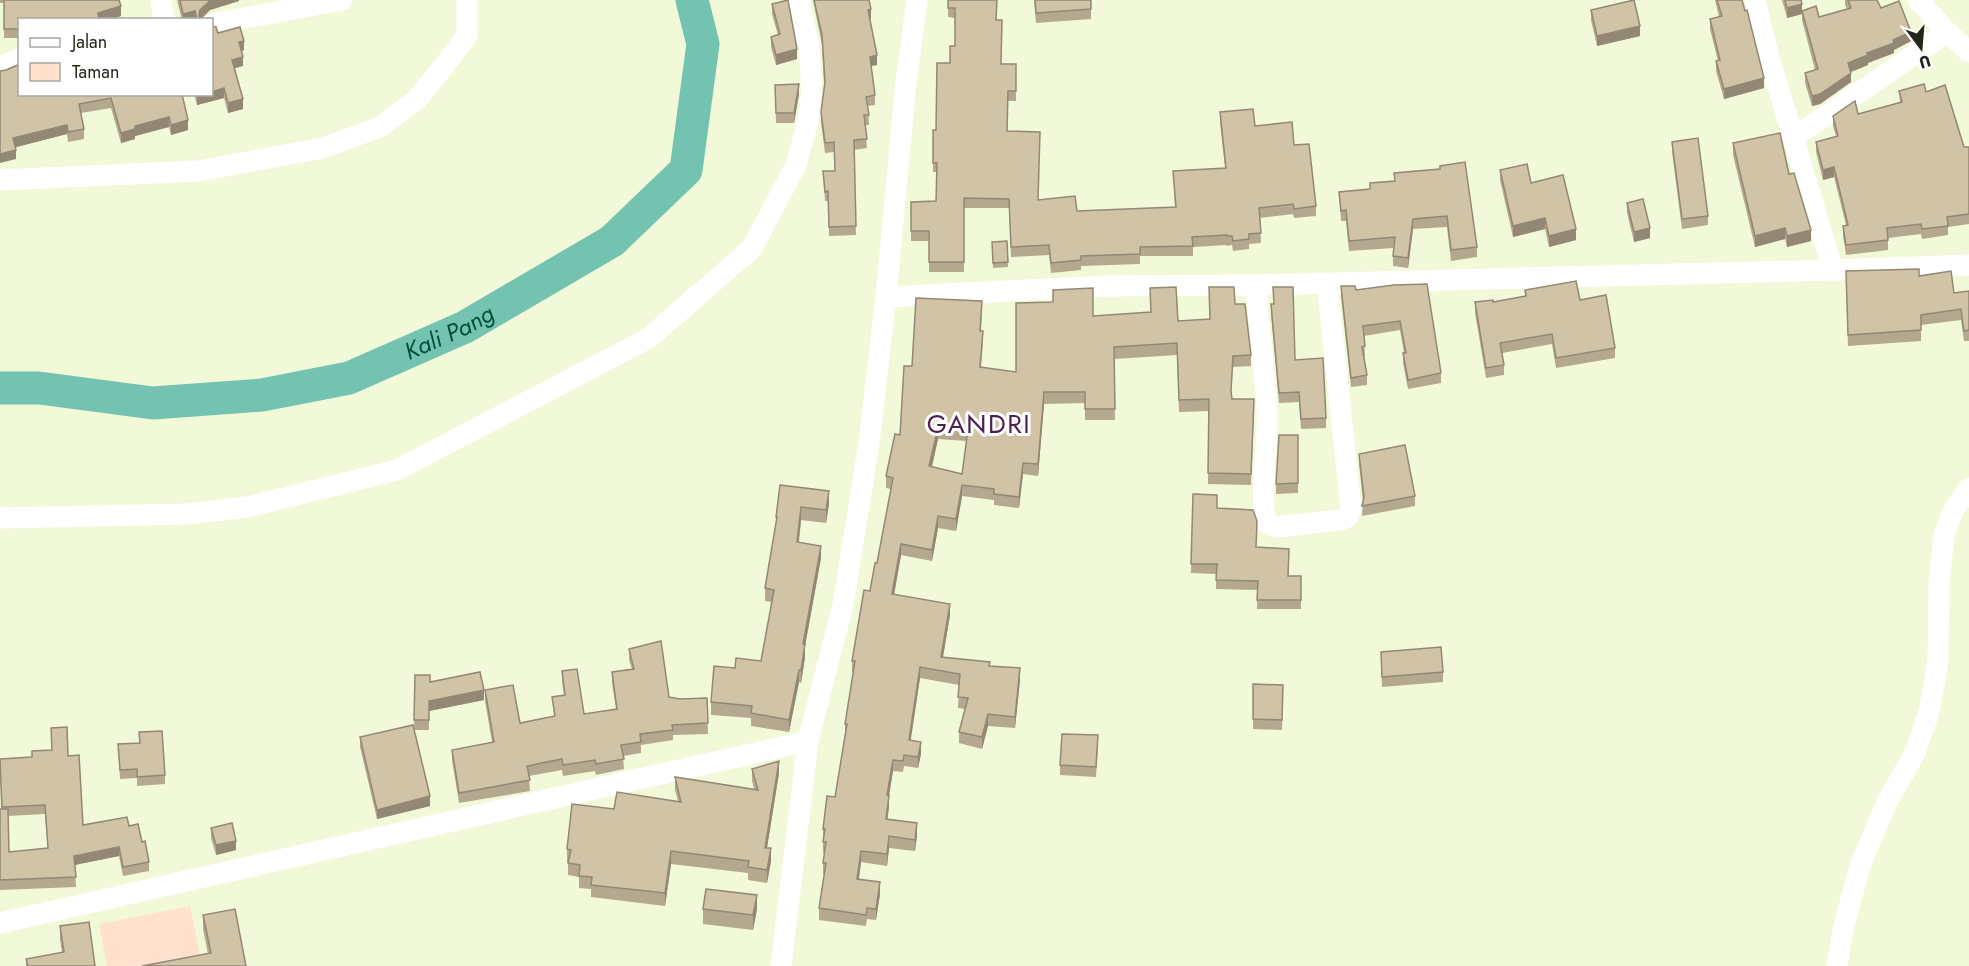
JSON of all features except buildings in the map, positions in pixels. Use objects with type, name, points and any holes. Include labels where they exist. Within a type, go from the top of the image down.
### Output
[{"type":"street","points":[[161,0],[164,18]]},
{"type":"street","points":[[213,24],[342,0]]},
{"type":"street","points":[[0,180],[198,171],[323,148],[380,126],[416,100],[466,35],[468,0]]},
{"type":"street","points":[[0,518],[187,514],[246,507],[397,470],[649,339],[752,248],[796,165],[808,121],[812,92],[809,47],[799,0]]},
{"type":"street","points":[[781,966],[808,741],[843,605],[869,442],[916,0]]},
{"type":"street","points":[[1755,0],[1768,54],[1833,270]]},
{"type":"street","points":[[1918,0],[1969,52]]},
{"type":"street","points":[[1793,138],[1947,32]]},
{"type":"street","points":[[0,68],[18,60]]},
{"type":"street","points":[[886,297],[1106,286],[1256,285],[1969,265]]},
{"type":"street","points":[[1256,285],[1267,413],[1263,504],[1267,523],[1276,526],[1339,520],[1344,519],[1350,513],[1327,283]]},
{"type":"street","points":[[1837,966],[1843,930],[1860,866],[1887,802],[1915,753],[1929,712],[1938,661],[1944,535],[1953,511],[1969,488]]},
{"type":"street","points":[[0,923],[808,741]]},
{"type":"green space","points":[[190,906],[202,965],[107,966],[99,924]]},
{"type":"waterway","name":"Kali Pang","points":[[0,388],[39,388],[153,403],[262,395],[349,378],[465,327],[612,241],[686,170],[703,44],[692,0]]},
{"type":"district","name":"GANDRI","points":[[979,424]]}]
